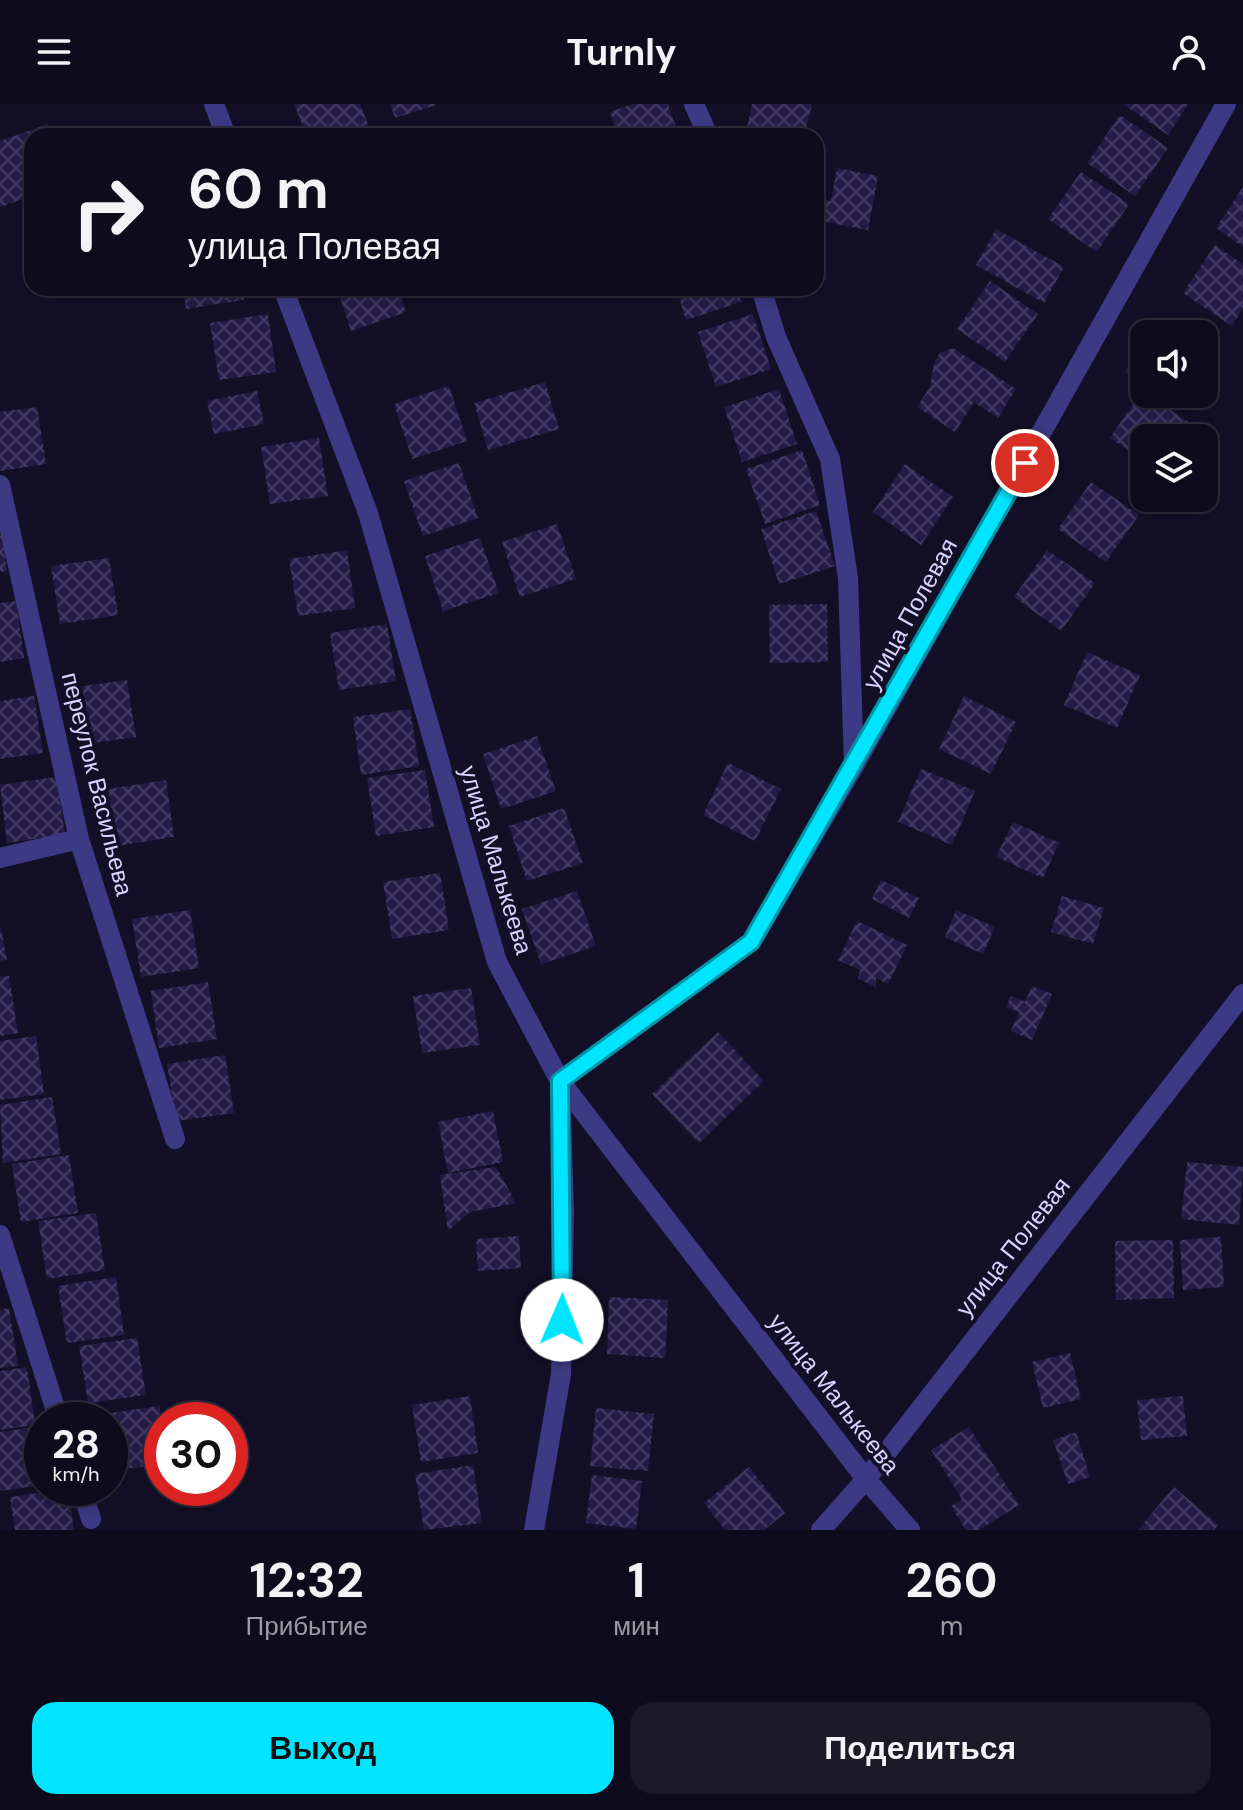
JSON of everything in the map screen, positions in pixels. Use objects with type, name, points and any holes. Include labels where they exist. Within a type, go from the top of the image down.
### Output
[{"type":"street","points":[[214,104],[223,128]]},
{"type":"street","points":[[694,104],[704,128]]},
{"type":"street","name":"улица Полевая","points":[[560,1081],[751,942],[854,766],[1226,104]]},
{"type":"street","name":"улица Малькеева","points":[[286,296],[368,513],[497,962],[560,1081],[866,1479],[910,1530]]},
{"type":"street","points":[[763,296],[776,337],[830,459],[848,578],[854,766]]},
{"type":"street","name":"переулок Васильева","points":[[0,485],[79,839],[175,1139]]},
{"type":"street","points":[[0,858],[79,839]]},
{"type":"street","name":"улица Полевая","points":[[821,1530],[866,1479],[1243,994]]},
{"type":"street","points":[[534,1530],[561,1374],[564,1212],[560,1081]]},
{"type":"street","points":[[0,1235],[53,1402]]},
{"type":"street","points":[[87,1506],[91,1519]]},
{"type":"building","points":[[294,104],[360,104],[370,128],[304,128]]},
{"type":"building","points":[[390,104],[436,104],[436,105],[395,118]]},
{"type":"building","points":[[633,104],[668,104],[676,128],[615,128],[610,112]]},
{"type":"building","points":[[752,104],[812,104],[806,128],[747,128]]},
{"type":"building","points":[[1123,104],[1188,104],[1168,135]]},
{"type":"building","points":[[1120,115],[1168,148],[1135,196],[1087,163]]},
{"type":"building","points":[[24,132],[24,199],[0,207],[0,141]]},
{"type":"building","points":[[837,168],[878,176],[868,230],[824,222],[824,200],[831,201]]},
{"type":"building","points":[[1081,172],[1129,204],[1097,252],[1048,219]]},
{"type":"building","points":[[1243,187],[1243,247],[1216,228]]},
{"type":"building","points":[[996,229],[1064,267],[1044,303],[976,265]]},
{"type":"building","points":[[1215,245],[1243,264],[1243,308],[1232,326],[1183,293]]},
{"type":"building","points":[[990,281],[1038,314],[1005,362],[957,329]]},
{"type":"building","points":[[184,296],[243,296],[244,300],[186,309]]},
{"type":"building","points":[[340,296],[401,296],[406,312],[351,331]]},
{"type":"building","points":[[678,296],[739,296],[741,302],[686,320]]},
{"type":"building","points":[[268,314],[276,372],[219,380],[210,323]]},
{"type":"building","points":[[753,314],[771,369],[716,387],[698,332]]},
{"type":"building","points":[[953,348],[1016,389],[998,418],[974,402],[955,432],[917,407],[930,387],[934,363],[940,353]]},
{"type":"building","points":[[545,382],[559,429],[488,450],[474,403]]},
{"type":"building","points":[[449,386],[467,441],[412,459],[394,404]]},
{"type":"building","points":[[779,389],[797,444],[742,462],[724,407]]},
{"type":"building","points":[[257,391],[264,424],[214,434],[207,401]]},
{"type":"building","points":[[37,407],[46,464],[0,471],[0,412]]},
{"type":"building","points":[[1130,408],[1168,408],[1190,423],[1130,424],[1130,452],[1110,438]]},
{"type":"building","points":[[319,438],[328,496],[270,504],[261,447]]},
{"type":"building","points":[[802,450],[820,505],[765,524],[746,469]]},
{"type":"building","points":[[459,463],[478,518],[423,536],[404,481]]},
{"type":"building","points":[[905,464],[953,497],[921,545],[873,512]]},
{"type":"building","points":[[1091,482],[1130,509],[1130,512],[1139,515],[1106,562],[1058,529]]},
{"type":"building","points":[[816,511],[835,566],[779,584],[761,529]]},
{"type":"building","points":[[557,524],[576,579],[520,597],[502,542]]},
{"type":"building","points":[[0,536],[7,571],[0,572]]},
{"type":"building","points":[[480,538],[499,593],[443,611],[425,556]]},
{"type":"building","points":[[347,550],[355,608],[298,616],[289,559]]},
{"type":"building","points":[[1047,550],[1095,583],[1061,631],[1014,597]]},
{"type":"building","points":[[109,558],[118,615],[60,624],[51,566]]},
{"type":"building","points":[[16,601],[24,658],[0,662],[0,603]]},
{"type":"building","points":[[827,604],[828,662],[770,663],[769,605]]},
{"type":"building","points":[[387,624],[396,681],[339,690],[330,633]]},
{"type":"building","points":[[1087,652],[1140,675],[1117,728],[1064,705]]},
{"type":"building","points":[[127,680],[136,737],[78,745],[70,688]]},
{"type":"building","points":[[34,696],[43,753],[0,759],[0,701]]},
{"type":"building","points":[[964,696],[1016,722],[991,774],[939,749]]},
{"type":"building","points":[[410,709],[419,766],[361,775],[353,717]]},
{"type":"building","points":[[537,736],[556,791],[501,809],[483,754]]},
{"type":"building","points":[[728,763],[781,789],[755,841],[703,815]]},
{"type":"building","points":[[921,769],[975,791],[952,845],[898,822]]},
{"type":"building","points":[[425,770],[434,827],[376,836],[367,778]]},
{"type":"building","points":[[56,777],[65,834],[7,843],[0,785]]},
{"type":"building","points":[[166,780],[174,837],[117,846],[108,789]]},
{"type":"building","points":[[564,808],[583,863],[527,881],[509,826]]},
{"type":"building","points":[[1013,822],[1059,843],[1043,878],[996,857]]},
{"type":"building","points":[[440,873],[449,930],[392,939],[383,882]]},
{"type":"building","points":[[881,880],[919,898],[909,918],[872,899]]},
{"type":"building","points":[[577,891],[596,946],[541,964],[522,909]]},
{"type":"building","points":[[1062,896],[1104,908],[1093,944],[1051,932]]},
{"type":"building","points":[[190,910],[199,968],[141,977],[132,919]]},
{"type":"building","points":[[956,910],[995,927],[983,954],[945,937]]},
{"type":"building","points":[[857,921],[907,945],[888,984],[876,978],[876,988],[858,978],[860,970],[838,960]]},
{"type":"building","points":[[0,924],[7,960],[0,961]]},
{"type":"building","points":[[9,976],[18,1033],[0,1036],[0,977]]},
{"type":"building","points":[[208,982],[217,1039],[159,1048],[151,991]]},
{"type":"building","points":[[1032,986],[1052,994],[1032,1040],[1011,1031],[1019,1012],[1006,1007],[1011,996],[1025,1002]]},
{"type":"building","points":[[471,988],[480,1045],[422,1053],[413,996]]},
{"type":"building","points":[[718,1032],[764,1081],[699,1143],[652,1094]]},
{"type":"building","points":[[36,1036],[44,1094],[0,1100],[0,1041]]},
{"type":"building","points":[[225,1055],[234,1113],[176,1121],[167,1064]]},
{"type":"building","points":[[52,1097],[61,1154],[3,1163],[0,1105]]},
{"type":"building","points":[[493,1111],[503,1162],[448,1173],[438,1122]]},
{"type":"building","points":[[69,1155],[78,1213],[21,1222],[12,1164]]},
{"type":"building","points":[[1187,1162],[1243,1167],[1239,1225],[1181,1219]]},
{"type":"building","points":[[496,1167],[516,1203],[470,1212],[448,1231],[440,1175]]},
{"type":"building","points":[[96,1213],[105,1270],[47,1279],[38,1221]]},
{"type":"building","points":[[519,1236],[521,1268],[478,1271],[476,1239]]},
{"type":"building","points":[[1221,1237],[1224,1287],[1183,1290],[1180,1240]]},
{"type":"building","points":[[1173,1240],[1174,1298],[1116,1300],[1115,1241]]},
{"type":"building","points":[[116,1277],[124,1335],[67,1343],[58,1286]]},
{"type":"building","points":[[609,1297],[668,1300],[665,1358],[607,1354]]},
{"type":"building","points":[[9,1308],[18,1366],[0,1368],[0,1310]]},
{"type":"building","points":[[137,1338],[146,1395],[88,1402],[79,1346]]},
{"type":"building","points":[[1070,1353],[1081,1399],[1043,1408],[1032,1362]]},
{"type":"building","points":[[27,1367],[32,1402],[24,1402],[24,1427],[0,1430],[0,1371]]},
{"type":"building","points":[[470,1396],[478,1453],[421,1462],[412,1405]]},
{"type":"building","points":[[1183,1396],[1187,1436],[1141,1440],[1137,1400]]},
{"type":"building","points":[[144,1408],[144,1467],[128,1469],[128,1410]]},
{"type":"building","points":[[596,1408],[654,1414],[648,1471],[590,1466]]},
{"type":"building","points":[[969,1427],[1019,1505],[979,1530],[966,1530],[951,1506],[962,1499],[931,1450]]},
{"type":"building","points":[[24,1429],[24,1488],[0,1491],[0,1432]]},
{"type":"building","points":[[1076,1432],[1090,1477],[1068,1484],[1053,1440]]},
{"type":"building","points":[[473,1465],[482,1523],[424,1530],[415,1474]]},
{"type":"building","points":[[749,1467],[785,1513],[764,1530],[725,1530],[704,1503]]},
{"type":"building","points":[[592,1475],[642,1481],[636,1529],[586,1523]]},
{"type":"building","points":[[1174,1487],[1218,1525],[1214,1530],[1138,1530]]},
{"type":"building","points":[[24,1495],[24,1506],[70,1506],[74,1530],[15,1530],[10,1497]]},
{"type":"route","points":[[562,1320],[564,1212],[560,1081],[751,942],[1025,463]]}]
